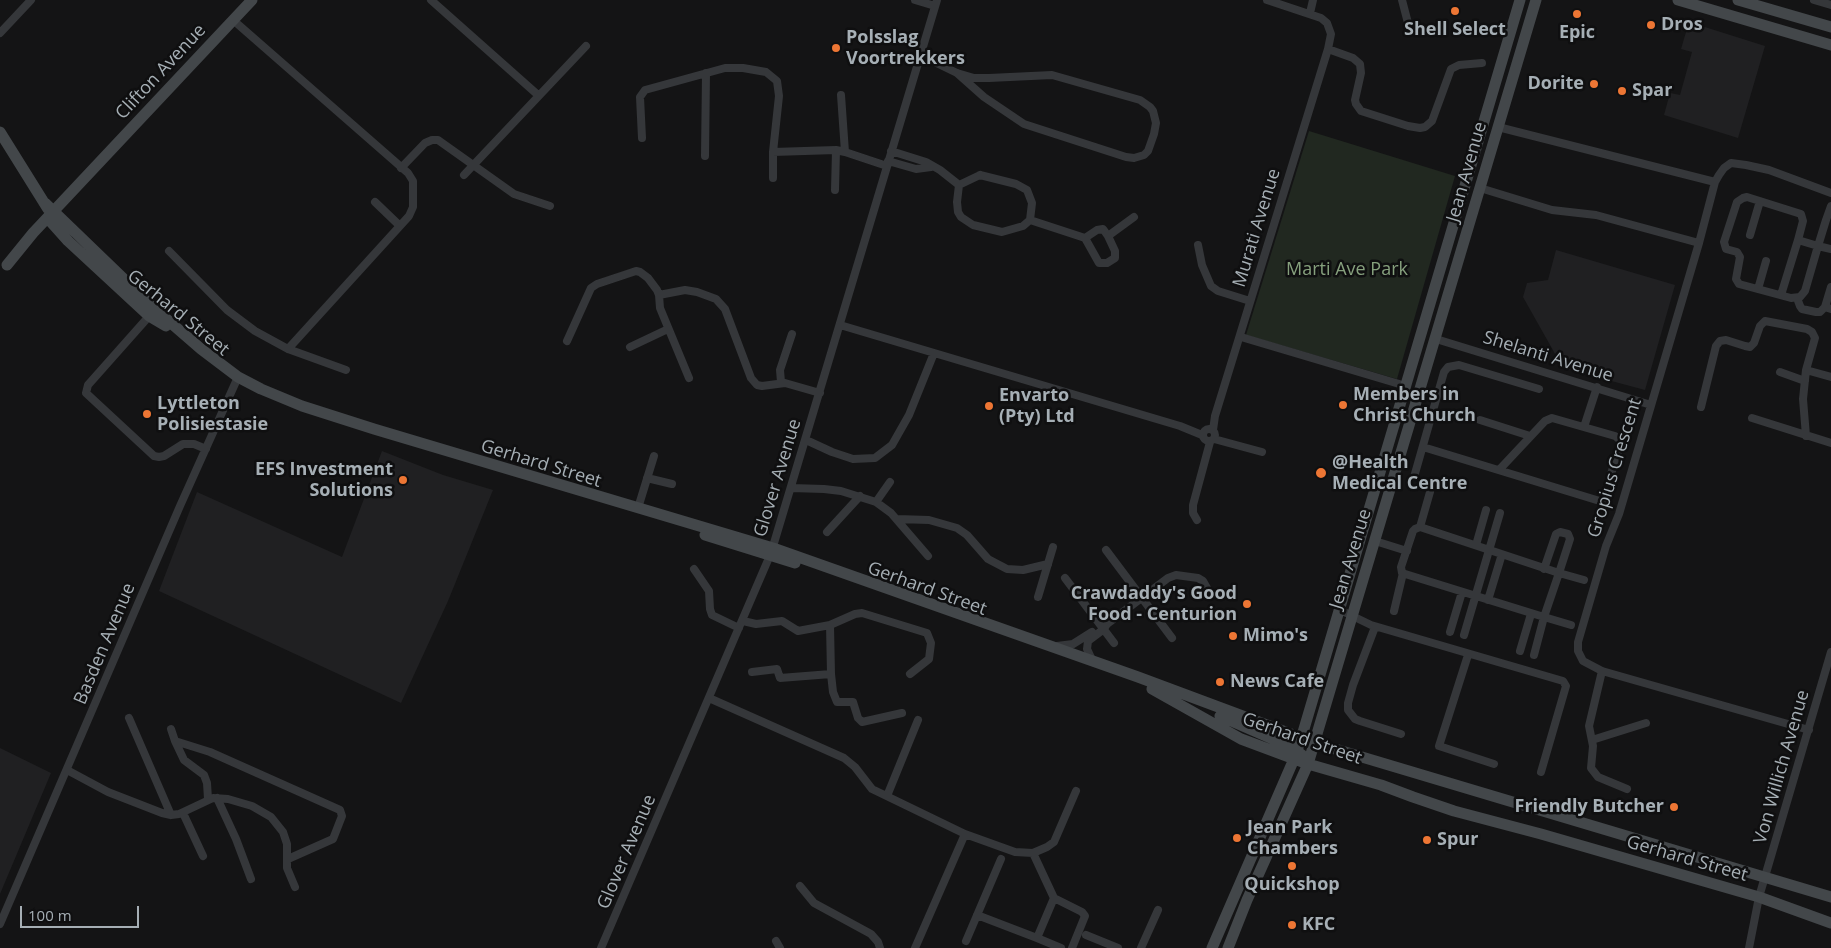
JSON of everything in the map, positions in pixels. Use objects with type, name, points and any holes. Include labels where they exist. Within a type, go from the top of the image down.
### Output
[{"type":"street","points":[[0,33],[31,0]]},
{"type":"street","name":"Clifton Avenue","points":[[3,269],[21,254],[52,213],[109,156],[116,146],[252,0]]},
{"type":"street","points":[[431,0],[538,95]]},
{"type":"street","points":[[915,0],[936,3]]},
{"type":"street","points":[[1267,0],[1321,18],[1329,28],[1328,49],[1353,58],[1360,64],[1361,72],[1355,100],[1356,104],[1362,111],[1408,126],[1420,128],[1432,121],[1451,68],[1459,65],[1482,63]]},
{"type":"street","points":[[1310,13],[1313,0]]},
{"type":"street","points":[[1402,0],[1408,23]]},
{"type":"street","name":"Jean Avenue","points":[[1212,948],[1301,739],[1520,0]]},
{"type":"street","name":"Jean Avenue","points":[[1228,948],[1308,764],[1536,0]]},
{"type":"street","points":[[1678,0],[1831,45]]},
{"type":"street","points":[[1738,0],[1831,27]]},
{"type":"street","points":[[1814,0],[1831,4]]},
{"type":"street","name":"Glover Avenue","points":[[601,948],[772,552],[936,3]]},
{"type":"street","points":[[233,20],[408,173],[413,180],[414,198],[412,211],[288,349]]},
{"type":"street","points":[[464,175],[586,46]]},
{"type":"street","name":"Murati Avenue","points":[[1209,437],[1328,49]]},
{"type":"street","points":[[920,56],[958,73],[980,78],[1052,74],[1140,100],[1150,106],[1156,123],[1148,151],[1140,157],[1126,157],[1024,124],[984,97],[958,73]]},
{"type":"street","points":[[642,138],[640,97],[642,92],[725,68],[743,68],[766,72],[777,81],[779,96],[773,152],[773,178]]},
{"type":"street","points":[[705,156],[706,72]]},
{"type":"street","points":[[1491,100],[1502,81],[1506,78],[1512,79]]},
{"type":"street","points":[[840,95],[845,152]]},
{"type":"street","points":[[1498,127],[1715,182]]},
{"type":"street","name":"Gerhard Street","points":[[0,132],[68,241],[198,354],[237,380],[325,418],[772,552],[1134,681],[1241,740],[1295,755],[1308,764],[1381,785],[1413,798],[1454,811],[1759,898],[1831,923]]},
{"type":"street","points":[[401,168],[425,143],[438,140],[514,194],[550,206]]},
{"type":"street","points":[[773,152],[836,150],[888,164],[916,169],[931,166]]},
{"type":"street","points":[[835,190],[836,150]]},
{"type":"street","points":[[891,151],[920,160],[940,170],[959,185]]},
{"type":"street","name":"Gropius Crescent","points":[[1809,730],[1602,671],[1583,661],[1578,651],[1578,642],[1608,540],[1619,514],[1699,243],[1715,182],[1724,168],[1732,163],[1736,163],[1769,170],[1831,193]]},
{"type":"street","points":[[980,174],[1022,186],[1027,190],[1032,203],[1030,220],[1023,226],[1002,232],[966,222],[958,212],[959,185],[980,174]]},
{"type":"street","points":[[1480,188],[1552,210],[1596,215],[1699,243]]},
{"type":"street","points":[[1781,295],[1803,221],[1801,214],[1747,198],[1737,202],[1724,242],[1726,249],[1737,252],[1740,257],[1737,282],[1758,289],[1781,295],[1797,298],[1803,296],[1805,291],[1831,206]]},
{"type":"street","points":[[1750,235],[1760,201]]},
{"type":"street","points":[[375,202],[400,226]]},
{"type":"street","points":[[1108,236],[1134,216]]},
{"type":"street","points":[[1030,220],[1086,238],[1096,259],[1104,264],[1114,260],[1116,256],[1105,231],[1100,229],[1086,238]]},
{"type":"street","points":[[1798,240],[1831,249]]},
{"type":"street","points":[[1198,245],[1202,265],[1211,286],[1218,291],[1250,301]]},
{"type":"street","points":[[169,252],[227,310],[256,331],[288,349],[346,370]]},
{"type":"street","points":[[1758,289],[1766,261]]},
{"type":"street","points":[[568,341],[588,291],[597,284],[640,272],[654,285],[660,295],[660,308],[689,378]]},
{"type":"street","points":[[1797,298],[1802,309],[1820,312],[1828,308],[1831,287]]},
{"type":"street","points":[[660,295],[685,290],[716,299],[725,309],[751,378],[757,384],[762,386],[781,382],[820,393]]},
{"type":"street","points":[[153,313],[88,385],[86,393],[154,456],[164,456],[183,444],[188,443],[206,449]]},
{"type":"street","points":[[1700,407],[1717,345],[1722,340],[1745,346],[1752,345],[1760,326],[1765,321],[1807,329],[1812,332],[1815,340],[1806,370],[1803,409],[1806,436]]},
{"type":"street","points":[[840,325],[1188,428],[1209,437],[1262,452]]},
{"type":"street","points":[[630,347],[668,329]]},
{"type":"street","points":[[781,382],[780,370],[792,334]]},
{"type":"street","points":[[1241,337],[1406,386]]},
{"type":"street","name":"Shelanti Avenue","points":[[1436,339],[1651,405]]},
{"type":"street","points":[[806,440],[853,459],[876,458],[892,445],[909,415],[934,353]]},
{"type":"street","points":[[1414,477],[1444,372],[1448,367],[1459,365],[1540,389]]},
{"type":"street","points":[[1806,370],[1831,377]]},
{"type":"street","points":[[1780,372],[1805,381]]},
{"type":"street","name":"Gerhard Street","points":[[237,380],[323,414],[638,508],[772,552],[1050,646],[1301,739],[1831,897]]},
{"type":"street","name":"Basden Avenue","points":[[0,924],[237,380]]},
{"type":"street","points":[[1584,427],[1597,387]]},
{"type":"street","points":[[1499,470],[1545,421],[1551,418],[1615,436],[1620,440],[1620,446],[1611,474]]},
{"type":"street","points":[[1752,418],[1831,443]]},
{"type":"street","points":[[1480,420],[1530,436]]},
{"type":"street","points":[[1197,520],[1193,514],[1193,505],[1209,437]]},
{"type":"street","points":[[1423,447],[1603,502]]},
{"type":"street","points":[[638,508],[654,456]]},
{"type":"street","points":[[647,478],[672,484]]},
{"type":"street","points":[[876,502],[890,482]]},
{"type":"street","points":[[791,488],[824,489],[860,496],[876,502],[897,519],[928,556]]},
{"type":"street","points":[[1420,527],[1430,492]]},
{"type":"street","points":[[827,532],[860,496]]},
{"type":"street","points":[[1476,545],[1486,510]]},
{"type":"street","points":[[1464,635],[1500,513]]},
{"type":"street","points":[[897,519],[929,520],[957,528],[967,535],[988,559],[1007,569],[1023,570],[1048,564]]},
{"type":"street","points":[[1394,611],[1403,573],[1401,569],[1413,531],[1420,527],[1544,569],[1584,580]]},
{"type":"street","points":[[1534,656],[1544,617],[1570,539],[1568,534],[1560,532],[1556,534],[1544,569]]},
{"type":"street","points":[[1375,541],[1407,551]]},
{"type":"street","points":[[1038,597],[1054,547]]},
{"type":"street","points":[[1106,550],[1172,638]]},
{"type":"street","points":[[1488,600],[1502,554]]},
{"type":"street","points":[[694,569],[709,591],[712,615],[741,624],[782,621],[798,631],[830,625],[855,614],[862,613],[927,633],[932,642],[929,659],[910,674]]},
{"type":"street","points":[[1403,573],[1571,625]]},
{"type":"street","points":[[1050,646],[1067,646],[1086,640],[1168,578],[1176,575],[1201,579],[1207,588]]},
{"type":"street","points":[[1064,578],[1104,626],[1114,643]]},
{"type":"street","points":[[1450,632],[1462,592]]},
{"type":"street","points":[[1338,609],[1375,627],[1561,680],[1566,684],[1541,772]]},
{"type":"street","points":[[1520,651],[1531,614]]},
{"type":"street","points":[[830,625],[831,674],[837,702],[853,702],[858,718],[862,722],[902,713]]},
{"type":"street","points":[[1375,627],[1353,684],[1348,710],[1355,719],[1400,734]]},
{"type":"street","points":[[1086,640],[1087,649],[1093,662]]},
{"type":"street","name":"Von Willich Avenue","points":[[1749,948],[1759,898],[1831,652]]},
{"type":"street","points":[[1468,655],[1439,746],[1494,764]]},
{"type":"street","points":[[752,672],[777,669],[780,678],[831,674]]},
{"type":"street","points":[[1602,671],[1589,726],[1592,740],[1591,768],[1598,777],[1628,789]]},
{"type":"street","points":[[709,698],[844,758],[855,767],[872,789],[965,834],[1003,849],[1033,853],[1054,842],[1076,792]]},
{"type":"street","points":[[1193,699],[1217,714],[1295,755]]},
{"type":"street","points":[[129,718],[171,815]]},
{"type":"street","points":[[887,796],[918,720]]},
{"type":"street","points":[[1592,740],[1646,723]]},
{"type":"street","points":[[171,729],[184,760],[204,775],[207,783],[208,800]]},
{"type":"street","points":[[176,741],[210,752],[340,810],[342,816],[332,839],[288,859]]},
{"type":"street","points":[[67,770],[108,792],[171,815],[217,798],[242,802],[270,817],[283,832],[287,844],[288,868],[295,887]]},
{"type":"street","points":[[217,798],[236,839],[251,879]]},
{"type":"street","points":[[183,812],[203,856]]},
{"type":"street","points":[[916,948],[965,834]]},
{"type":"street","points":[[1033,853],[1054,898],[1082,912],[1085,916],[1072,948]]},
{"type":"street","points":[[966,941],[1001,859]]},
{"type":"street","points":[[800,886],[814,904],[871,934],[878,942],[880,948]]},
{"type":"street","points":[[1038,938],[1054,898]]},
{"type":"street","points":[[1141,948],[1158,910]]},
{"type":"street","points":[[1220,948],[1232,919],[1236,914],[1242,913]]},
{"type":"street","points":[[976,914],[1062,948]]},
{"type":"street","points":[[1086,935],[1118,948]]},
{"type":"shaded area","points":[[1689,22],[1765,46],[1738,138],[1664,115],[1670,93],[1680,95],[1692,52],[1681,49]]},
{"type":"shaded area","points":[[1556,250],[1675,285],[1645,390],[1563,368],[1523,297],[1527,283],[1548,280]]},
{"type":"shaded area","points":[[382,451],[443,475],[493,490],[448,601],[401,703],[159,591],[197,492],[342,557]]},
{"type":"shaded area","points":[[0,748],[51,773],[0,894]]},
{"type":"green space","name":"Marti Ave Park","points":[[1309,131],[1455,176],[1397,379],[1246,335]]},
{"type":"place","name":"Shell Select","points":[[1455,11]]},
{"type":"place","name":"Epic","points":[[1577,14]]},
{"type":"place","name":"Dros","points":[[1651,25]]},
{"type":"place","name":"Polsslag Voortrekkers","points":[[836,48]]},
{"type":"place","name":"Dorite","points":[[1594,84]]},
{"type":"place","name":"Spar","points":[[1622,91]]},
{"type":"place","name":"Members in Christ Church","points":[[1343,405]]},
{"type":"place","name":"Envarto (Pty) Ltd","points":[[989,406]]},
{"type":"place","name":"Lyttleton Polisiestasie","points":[[147,414]]},
{"type":"place","name":"@Health Medical Centre","points":[[1321,473]]},
{"type":"place","name":"EFS Investment Solutions","points":[[403,480]]},
{"type":"place","name":"Crawdaddy's Good Food - Centurion","points":[[1247,604]]},
{"type":"place","name":"Mimo's","points":[[1233,636]]},
{"type":"place","name":"News Cafe","points":[[1220,682]]},
{"type":"place","name":"Friendly Butcher","points":[[1674,807]]},
{"type":"place","name":"Jean Park Chambers","points":[[1237,838]]},
{"type":"place","name":"Spur","points":[[1427,840]]},
{"type":"place","name":"Quickshop","points":[[1292,866]]},
{"type":"place","name":"KFC","points":[[1292,925]]}]
